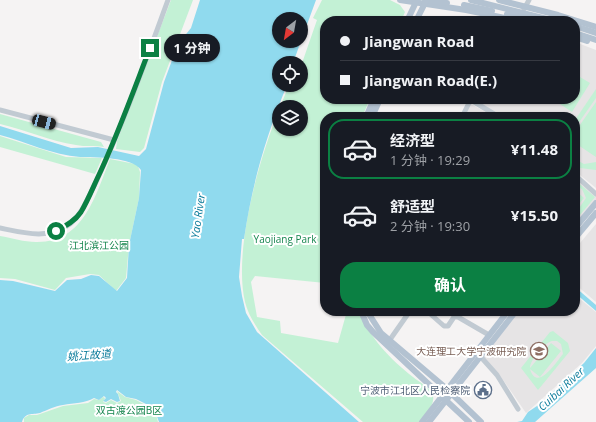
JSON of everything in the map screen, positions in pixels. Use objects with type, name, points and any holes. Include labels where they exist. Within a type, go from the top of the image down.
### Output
[{"type":"main road","points":[[400,0],[425,1],[476,7],[511,16]]},
{"type":"main road","points":[[471,0],[514,16]]},
{"type":"main road","points":[[499,0],[559,16]]},
{"type":"main road","points":[[409,16],[416,1]]},
{"type":"main road","points":[[418,16],[425,1]]},
{"type":"main road","points":[[580,22],[596,27]]},
{"type":"main road","points":[[580,28],[596,33]]},
{"type":"main road","points":[[580,35],[596,40]]},
{"type":"main road","points":[[580,39],[596,44]]},
{"type":"main road","points":[[580,222],[596,203]]},
{"type":"main road","points":[[580,232],[596,213]]},
{"type":"main road","points":[[363,316],[373,332],[469,422]]},
{"type":"main road","points":[[370,316],[375,326],[389,341],[449,391],[481,422]]},
{"type":"main road","points":[[429,422],[444,398],[504,316]]},
{"type":"main road","points":[[449,391],[480,356],[512,316]]},
{"type":"main road","points":[[422,422],[444,398]]},
{"type":"street","points":[[0,228],[27,234],[43,234],[69,224],[80,213],[111,148],[168,0]]},
{"type":"street","points":[[520,16],[529,0]]},
{"type":"street","points":[[478,104],[491,112]]},
{"type":"street","points":[[0,110],[114,140]]},
{"type":"street","points":[[580,180],[596,194]]},
{"type":"street","points":[[389,341],[406,316]]},
{"type":"street","points":[[433,316],[446,326],[454,317],[458,317],[489,335]]},
{"type":"street","points":[[480,356],[498,375],[518,409]]},
{"type":"shaded area","points":[[580,44],[596,50],[596,188],[580,175],[580,112],[494,112],[481,104],[580,104]]},
{"type":"shaded area","points":[[471,104],[486,112],[467,112]]},
{"type":"shaded area","points":[[580,182],[596,195],[596,199],[580,218]]},
{"type":"shaded area","points":[[596,224],[596,302],[580,288],[580,243]]},
{"type":"shaded area","name":"大连理工大学宁波研究院","points":[[580,299],[596,312],[596,346],[582,363],[526,413],[499,374],[482,357],[514,316],[580,316]]},
{"type":"green space","points":[[171,0],[193,0],[162,82],[144,148],[140,152],[116,149],[117,141]]},
{"type":"green space","name":"Yaojiang Park","points":[[322,0],[390,0],[400,5],[405,12],[403,16],[320,16],[320,104],[368,104],[364,112],[320,112],[320,282],[255,276],[251,282],[257,317],[280,321],[281,333],[338,343],[346,316],[361,316],[375,339],[389,356],[432,393],[433,400],[429,410],[419,422],[363,422],[262,335],[252,319],[245,302],[242,281],[242,257],[245,231],[256,179],[271,130],[272,128],[272,136],[308,136],[308,100],[283,100],[286,92],[308,92],[308,56],[304,56],[317,20],[313,18]]},
{"type":"green space","points":[[580,77],[590,83],[580,99]]},
{"type":"green space","points":[[596,89],[596,98],[580,121],[580,113]]},
{"type":"green space","points":[[596,102],[596,157],[580,146],[580,125]]},
{"type":"green space","points":[[560,104],[577,104],[572,112]]},
{"type":"green space","points":[[0,114],[101,142],[104,147],[79,146],[0,124]]},
{"type":"green space","points":[[0,136],[66,157],[102,158],[95,174],[0,147]]},
{"type":"green space","name":"江北滨江公园","points":[[110,159],[135,164],[138,166],[140,172],[139,198],[129,245],[126,278],[116,291],[99,275],[90,274],[66,278],[55,290],[15,279],[0,278],[0,236],[22,241],[36,242],[52,240],[66,234],[77,225],[86,214],[93,201]]},
{"type":"green space","points":[[580,162],[584,164],[596,162],[596,170],[580,168]]},
{"type":"green space","points":[[580,184],[595,197],[580,215],[580,207],[586,198],[582,189],[580,188]]},
{"type":"green space","points":[[580,194],[584,198],[580,203]]},
{"type":"green space","points":[[553,331],[568,343],[570,351],[538,390],[521,368],[550,332]],"holes":[[[557,341],[561,344],[563,354],[552,368],[542,377],[537,378],[533,376],[530,369],[540,377],[561,351],[551,343],[530,368],[535,356],[549,342]]]},
{"type":"green space","name":"双古渡公园B区","points":[[117,391],[125,397],[136,400],[155,411],[158,422],[24,422],[24,418],[29,415],[37,415],[63,406],[88,403],[94,399],[99,400],[103,397],[105,398],[103,402],[106,403],[111,400],[117,403],[121,401]]},
{"type":"water","points":[[200,0],[316,0],[308,22],[308,12],[272,12],[272,48],[298,48],[296,56],[272,56],[272,92],[284,92],[281,100],[272,100],[272,126],[266,142],[251,199],[244,239],[242,239],[239,277],[246,313],[257,332],[359,422],[159,422],[152,407],[136,399],[126,397],[117,390],[116,392],[120,401],[117,402],[111,399],[106,402],[103,401],[106,398],[104,396],[99,400],[94,398],[83,402],[57,406],[40,413],[29,414],[23,419],[22,422],[0,422],[0,280],[13,281],[55,291],[67,280],[81,279],[91,275],[99,276],[117,291],[127,278],[129,245],[139,198],[141,170],[130,162],[122,160],[70,156],[40,148],[0,135],[0,126],[71,148],[98,147],[139,156],[146,149],[164,82],[178,44],[191,28]]},
{"type":"water","points":[[580,291],[596,305],[596,311],[580,297]]},
{"type":"water","name":"Cuibai River","points":[[596,348],[596,368],[535,422],[517,422],[522,421],[528,412],[540,404],[584,363]]},
{"type":"place","name":"大连理工大学宁波研究院","points":[[539,351]]},
{"type":"place","name":"宁波市江北区人民检察院","points":[[483,390]]},
{"type":"route","points":[[56,231],[69,224],[80,213],[88,198],[106,160],[150,48]]},
{"type":"water label","name":"Yao River","points":[[198,216]]},
{"type":"water label","name":"姚江故道","points":[[89,355]]}]
